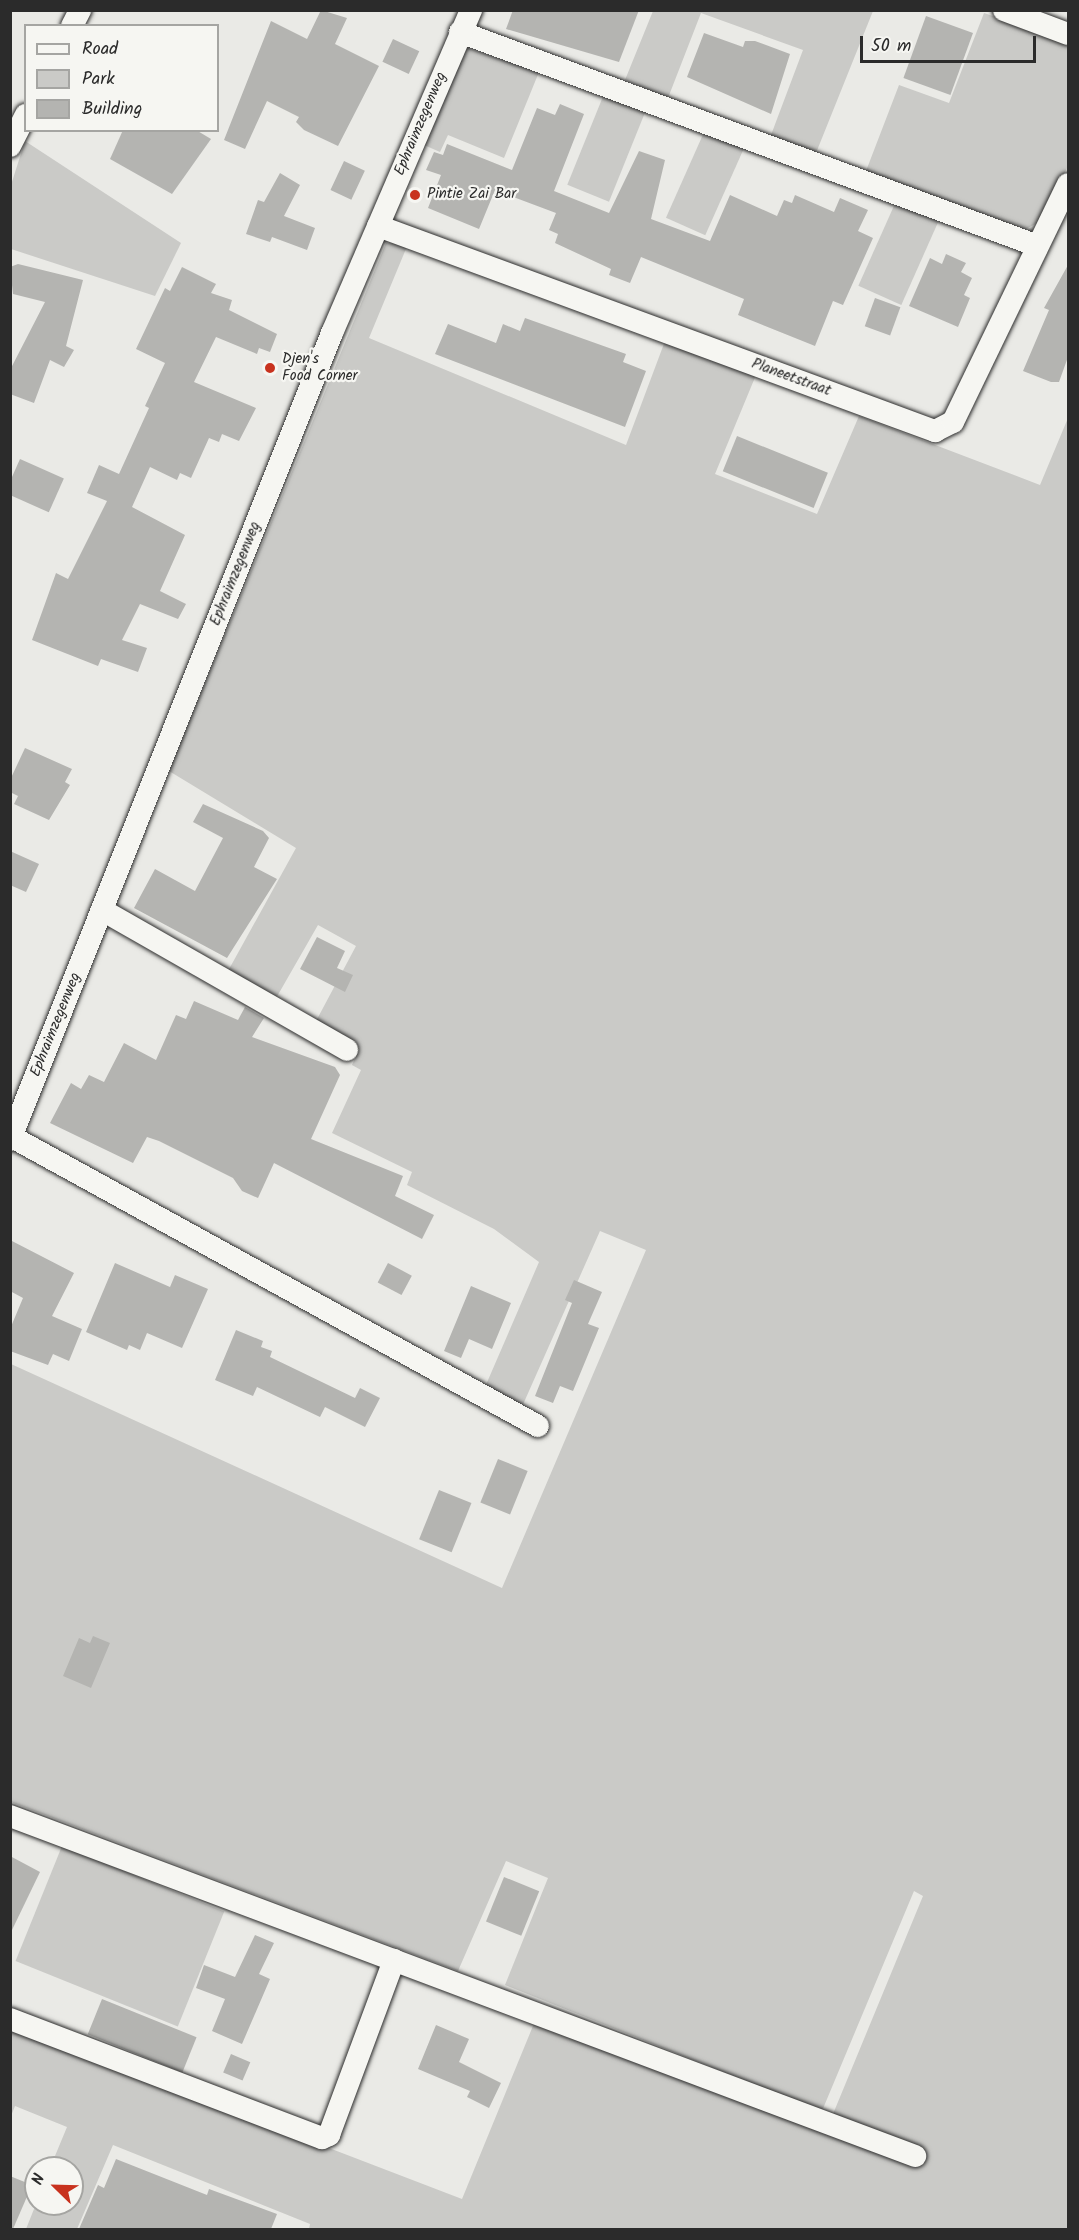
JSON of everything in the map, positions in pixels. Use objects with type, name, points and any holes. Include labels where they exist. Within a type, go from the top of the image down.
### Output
[{"type":"street","points":[[73,24],[80,10]]},
{"type":"street","name":"Ephraimzegenweg","points":[[11,1139],[378,226],[471,10]]},
{"type":"street","points":[[1004,10],[1068,34]]},
{"type":"street","points":[[460,32],[1038,246]]},
{"type":"street","points":[[10,146],[24,119]]},
{"type":"street","name":"Planeetstraat","points":[[378,226],[935,431],[953,422],[1068,184]]},
{"type":"street","points":[[102,910],[346,1050]]},
{"type":"street","points":[[11,1139],[538,1426]]},
{"type":"street","points":[[10,1816],[915,2156]]},
{"type":"street","points":[[10,2019],[322,2138],[329,2135],[394,1960]]},
{"type":"green space","points":[[653,11],[873,11],[816,153],[771,135],[803,50],[701,13],[668,98],[625,80]]},
{"type":"green space","points":[[984,13],[1068,42],[1068,166],[1041,221],[1024,230],[866,171],[899,85],[949,103]]},
{"type":"green space","points":[[467,48],[539,72],[504,158],[448,135],[440,152],[424,145]]},
{"type":"green space","points":[[604,94],[646,111],[609,202],[567,185]]},
{"type":"green space","points":[[705,130],[744,147],[705,235],[666,218]]},
{"type":"green space","points":[[25,141],[181,243],[155,296],[11,249],[11,185]]},
{"type":"green space","points":[[897,199],[940,218],[901,305],[858,286]]},
{"type":"green space","points":[[386,243],[408,244],[369,338],[626,445],[665,341],[756,375],[715,474],[817,514],[859,416],[1040,485],[1068,418],[1068,2229],[309,2229],[310,2224],[113,2145],[84,2213],[84,2156],[55,2156],[67,2127],[15,2106],[11,2116],[11,2026],[462,2199],[535,2021],[919,2166],[925,2150],[833,2114],[923,1896],[914,1891],[822,2111],[505,1985],[548,1878],[506,1861],[458,1971],[11,1802],[11,1364],[502,1588],[646,1250],[600,1231],[521,1409],[485,1387],[539,1262],[494,1229],[407,1185],[412,1172],[332,1133],[361,1070],[352,1065],[359,1049],[315,1023],[356,946],[318,925],[275,1000],[228,971],[296,848],[169,771]]},
{"type":"green space","points":[[62,1846],[224,1912],[178,2027],[16,1961]]},
{"type":"green space","points":[[31,2216],[83,2216],[77,2229],[26,2229]]},
{"type":"building","points":[[321,10],[347,18],[335,44],[379,66],[338,146],[304,130],[296,122],[299,117],[267,101],[245,149],[224,140],[271,21],[307,39]]},
{"type":"building","points":[[513,10],[639,10],[619,62],[506,29]]},
{"type":"building","points":[[926,16],[973,33],[950,95],[903,78]]},
{"type":"building","points":[[704,33],[743,47],[745,41],[755,41],[790,54],[771,114],[687,77]]},
{"type":"building","points":[[393,39],[419,51],[409,74],[382,62]]},
{"type":"building","points":[[560,104],[584,114],[554,191],[609,213],[639,151],[665,160],[651,219],[710,241],[730,195],[777,216],[784,200],[792,203],[795,195],[834,212],[840,198],[868,210],[858,231],[873,238],[843,305],[833,301],[815,346],[738,315],[744,299],[641,257],[630,283],[609,275],[611,269],[555,243],[558,234],[549,230],[556,213],[495,190],[479,229],[428,208],[441,175],[426,170],[434,152],[443,155],[447,144],[512,170],[537,108],[555,115]]},
{"type":"building","points":[[122,132],[199,132],[211,139],[172,194],[110,159]]},
{"type":"building","points":[[344,161],[365,171],[351,200],[330,190]]},
{"type":"building","points":[[280,173],[300,185],[284,216],[315,228],[307,250],[272,237],[270,242],[246,234],[258,200],[264,202]]},
{"type":"building","points":[[946,254],[966,263],[961,272],[972,278],[964,295],[970,298],[958,327],[909,306],[930,258],[942,264]]},
{"type":"building","points":[[18,264],[83,280],[66,346],[74,350],[64,367],[50,360],[34,403],[10,394],[10,370],[45,302],[13,294],[10,267]]},
{"type":"building","points":[[1068,265],[1068,357],[1059,382],[1051,382],[1023,371],[1049,310],[1044,308]]},
{"type":"building","points":[[182,267],[216,284],[211,293],[232,300],[229,310],[277,334],[270,352],[259,348],[257,354],[216,337],[194,382],[256,408],[239,441],[222,434],[219,442],[209,438],[191,478],[180,473],[177,480],[150,467],[132,507],[185,535],[160,591],[186,604],[178,619],[140,604],[122,640],[147,648],[138,672],[101,659],[98,666],[32,640],[56,573],[68,579],[107,501],[87,493],[99,465],[119,474],[149,408],[145,406],[165,363],[136,349],[165,288],[170,291]]},
{"type":"building","points":[[875,298],[900,307],[890,335],[865,326]]},
{"type":"building","points":[[525,318],[626,354],[623,362],[646,371],[625,427],[435,354],[448,324],[496,343],[503,324],[520,331]]},
{"type":"building","points":[[737,436],[828,473],[814,508],[723,471]]},
{"type":"building","points":[[20,459],[64,479],[49,512],[10,495],[10,481]]},
{"type":"building","points":[[25,748],[72,769],[65,782],[70,785],[49,820],[14,804],[18,796],[10,792],[10,780]]},
{"type":"building","points":[[203,804],[263,831],[269,838],[254,867],[277,879],[227,958],[134,908],[155,869],[195,891],[223,838],[193,822]]},
{"type":"building","points":[[10,851],[39,864],[26,892],[10,885]]},
{"type":"building","points":[[317,937],[345,951],[337,968],[353,975],[345,992],[300,969]]},
{"type":"building","points":[[194,1001],[238,1020],[245,1007],[264,1018],[252,1037],[335,1067],[340,1075],[311,1139],[403,1176],[395,1196],[434,1215],[422,1239],[274,1163],[258,1198],[242,1191],[233,1178],[159,1141],[147,1137],[133,1163],[50,1123],[71,1083],[81,1089],[89,1075],[104,1082],[124,1043],[156,1060],[176,1015],[186,1019]]},
{"type":"building","points":[[10,1240],[74,1273],[52,1316],[82,1329],[69,1361],[53,1354],[48,1365],[10,1351],[10,1329],[23,1298],[10,1291]]},
{"type":"building","points":[[115,1263],[170,1287],[175,1275],[208,1289],[182,1348],[147,1333],[140,1350],[129,1345],[127,1350],[86,1332]]},
{"type":"building","points":[[388,1263],[412,1276],[402,1295],[378,1282]]},
{"type":"building","points":[[574,1280],[602,1292],[588,1324],[599,1328],[573,1391],[560,1386],[553,1403],[535,1396],[572,1303],[565,1300]]},
{"type":"building","points":[[471,1286],[511,1303],[492,1349],[469,1339],[461,1358],[444,1351]]},
{"type":"building","points":[[236,1330],[263,1341],[261,1347],[272,1351],[270,1357],[355,1398],[360,1388],[380,1398],[365,1427],[325,1407],[320,1417],[257,1387],[253,1396],[215,1380]]},
{"type":"building","points":[[498,1459],[528,1471],[510,1515],[480,1503]]},
{"type":"building","points":[[439,1490],[471,1503],[452,1552],[419,1539]]},
{"type":"building","points":[[93,1636],[110,1643],[91,1688],[63,1676],[79,1638],[90,1643]]},
{"type":"building","points":[[10,1856],[40,1872],[12,1930],[10,1930]]},
{"type":"building","points":[[504,1877],[539,1891],[521,1936],[486,1922]]},
{"type":"building","points":[[255,1935],[274,1943],[259,1974],[270,1979],[242,2044],[212,2031],[225,1999],[196,1988],[204,1965],[235,1977]]},
{"type":"building","points":[[102,1999],[197,2037],[182,2072],[88,2034]]},
{"type":"building","points":[[436,2025],[469,2039],[459,2062],[501,2083],[489,2108],[467,2097],[470,2091],[418,2069]]},
{"type":"building","points":[[231,2054],[250,2062],[243,2081],[223,2072]]},
{"type":"building","points":[[116,2159],[207,2195],[209,2189],[277,2214],[271,2229],[79,2229],[98,2185],[104,2188]]},
{"type":"building","points":[[10,2176],[24,2182],[24,2204],[13,2229],[10,2229]]},
{"type":"place","name":"Pintie Zai Bar","points":[[415,195]]},
{"type":"place","name":"Djen's Food Corner","points":[[270,368]]}]
